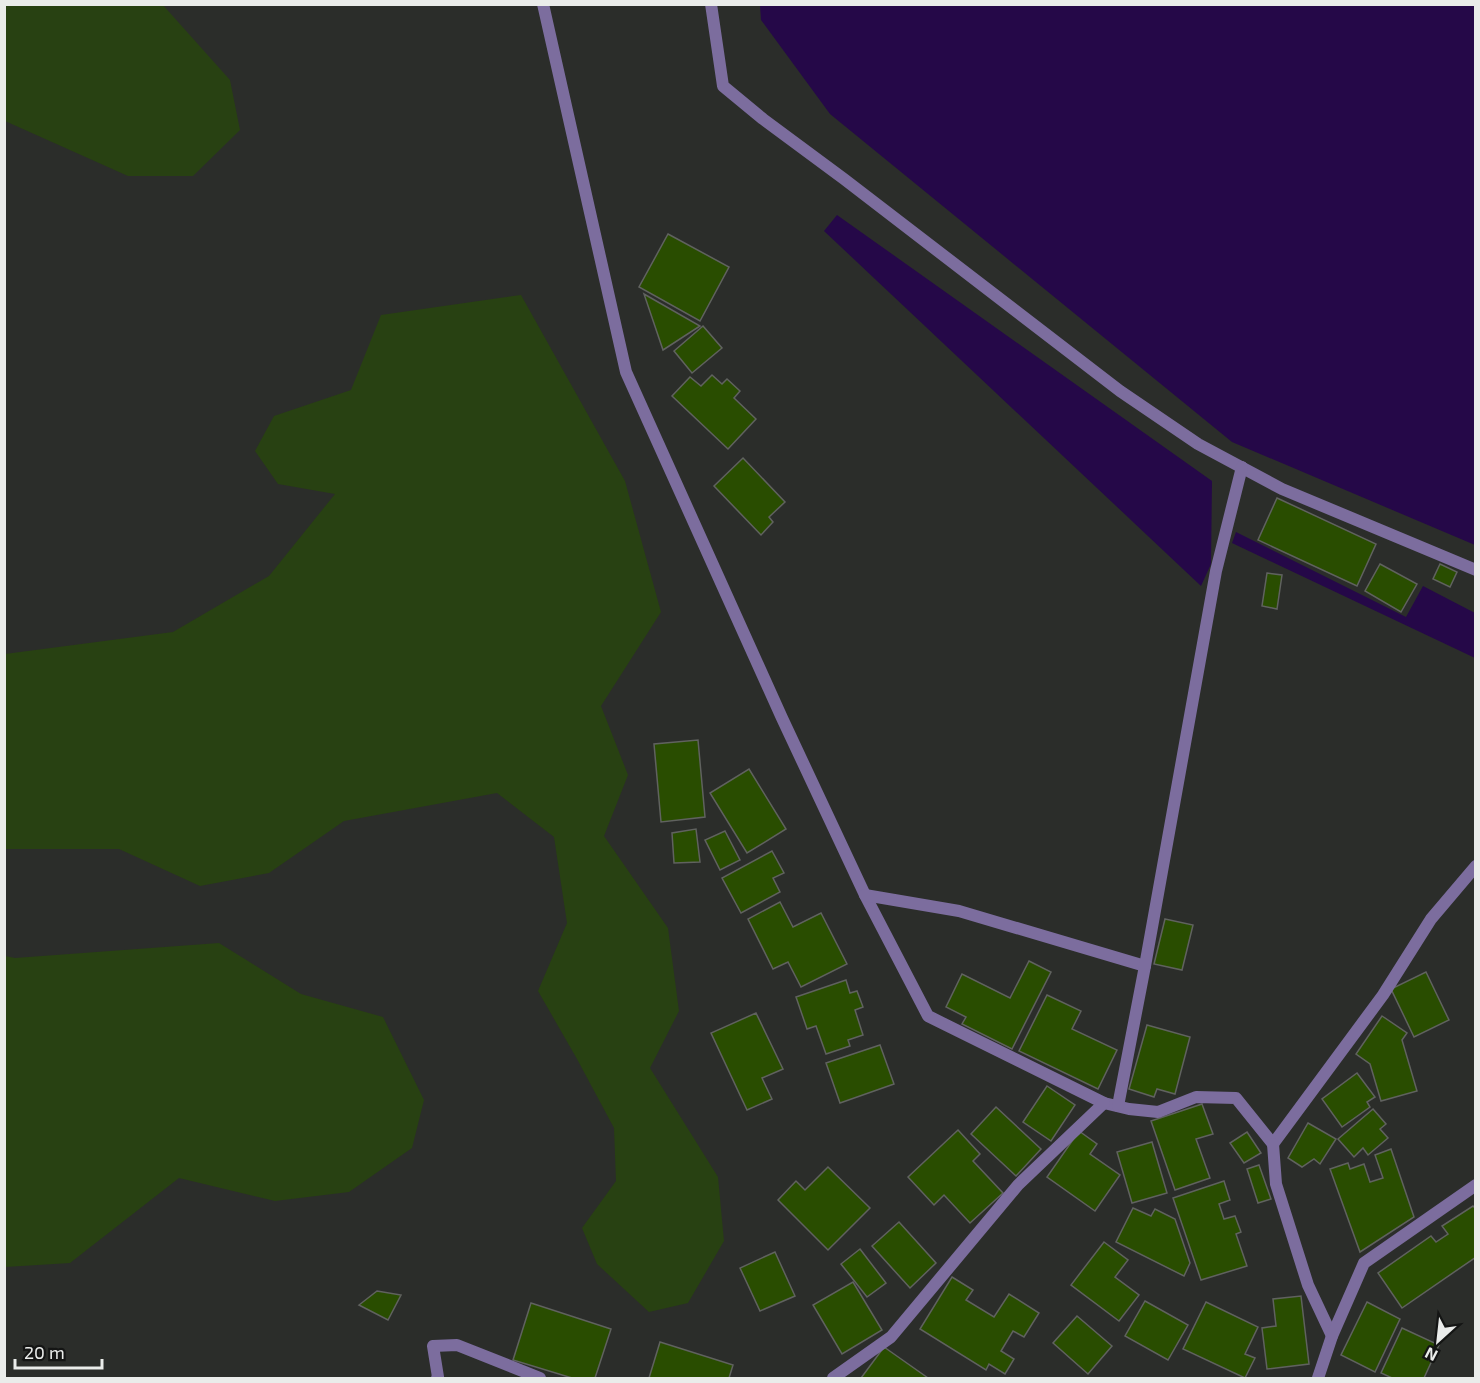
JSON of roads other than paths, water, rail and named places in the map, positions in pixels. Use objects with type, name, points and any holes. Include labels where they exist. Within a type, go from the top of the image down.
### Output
[{"type":"street","points":[[543,4],[626,372],[782,718],[865,895],[928,1016],[1104,1103],[1158,1112],[1196,1097],[1236,1098],[1273,1144],[1276,1184],[1308,1285],[1332,1336]]},
{"type":"street","points":[[711,4],[723,86],[1120,392],[1198,444],[1282,489],[1476,570]]},
{"type":"street","points":[[1118,1106],[1216,571],[1242,467]]},
{"type":"street","points":[[1273,1144],[1383,995],[1431,919],[1476,866]]},
{"type":"street","points":[[865,895],[958,911],[1145,966]]},
{"type":"street","points":[[833,1378],[891,1336],[1018,1185],[1104,1103]]},
{"type":"street","points":[[1318,1378],[1332,1336],[1364,1263],[1476,1185]]},
{"type":"street","points":[[436,1378],[438,1377],[433,1346],[457,1345],[540,1378]]}]
